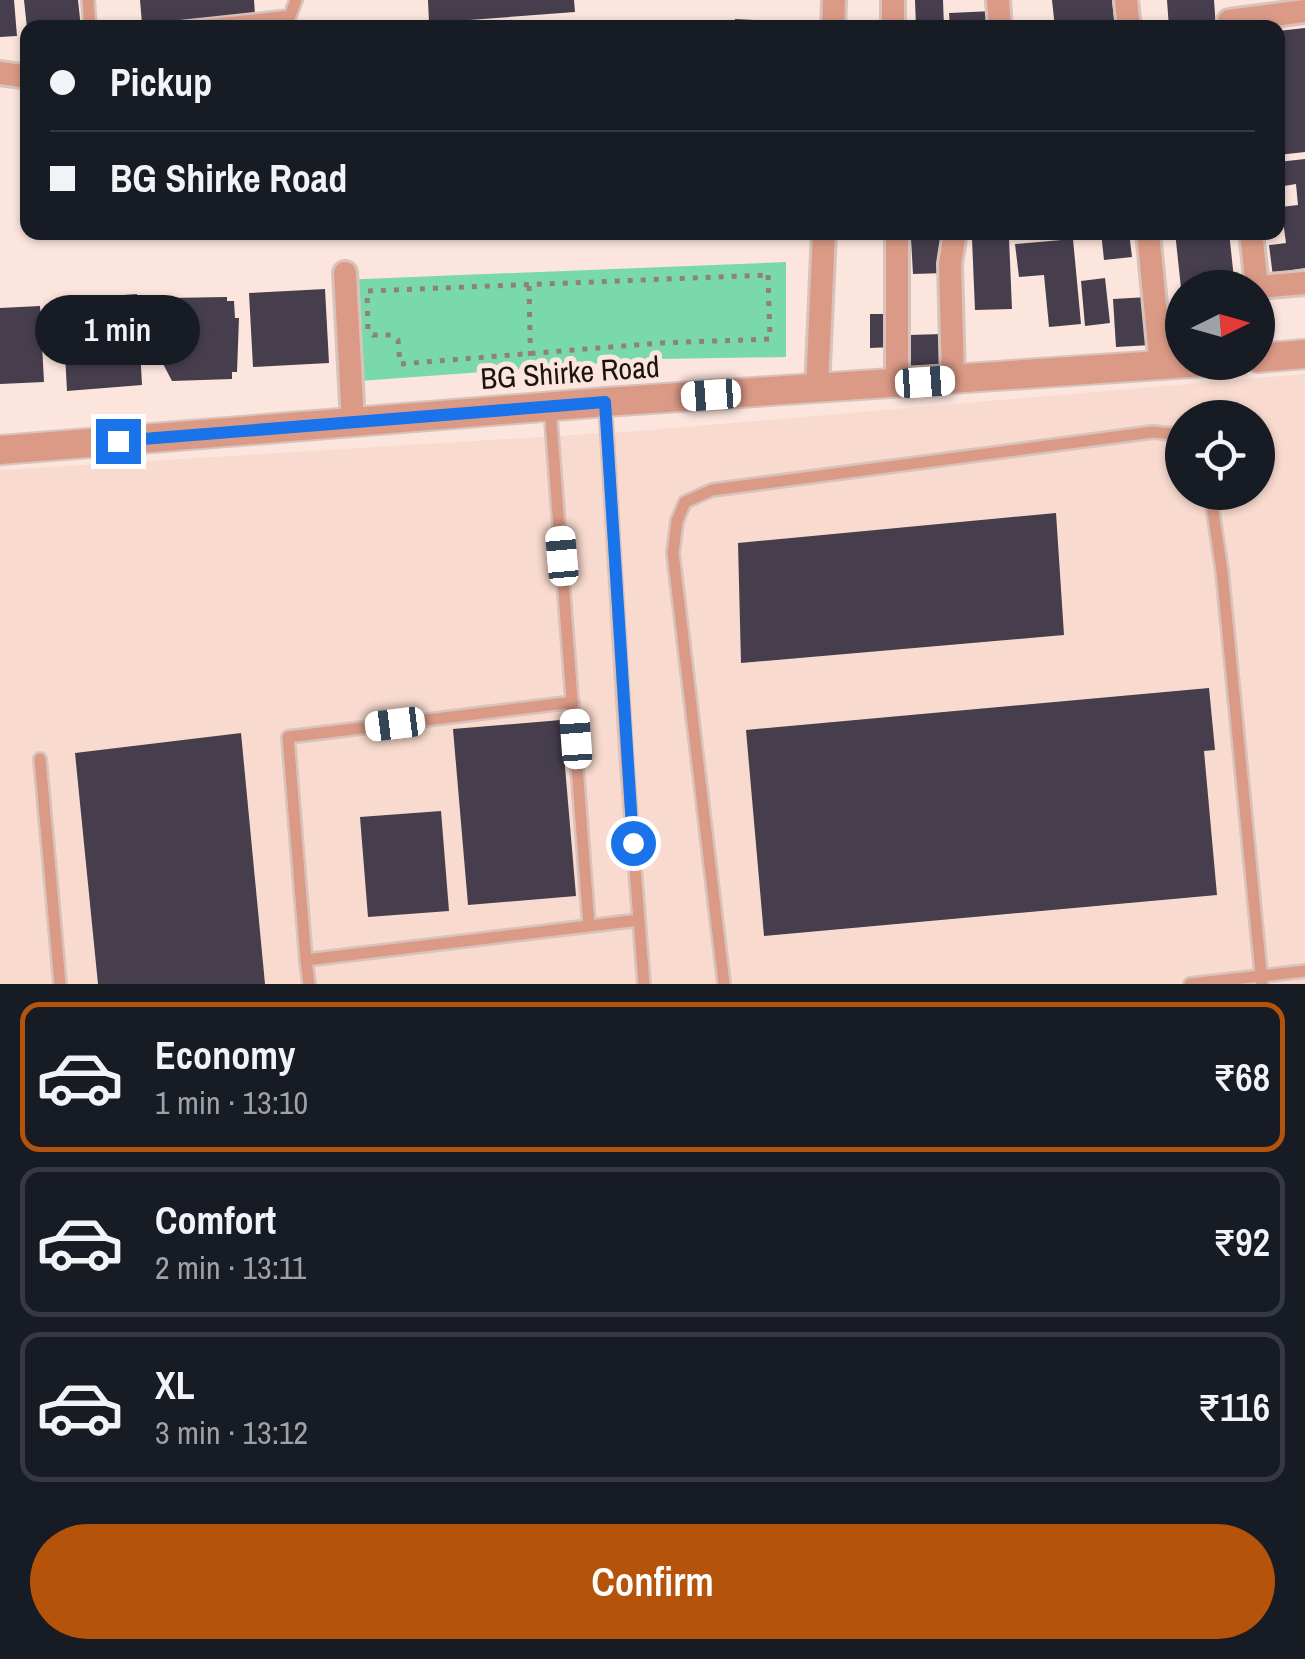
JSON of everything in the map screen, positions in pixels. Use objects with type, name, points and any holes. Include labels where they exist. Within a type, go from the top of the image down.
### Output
[{"type":"street","points":[[1244,20],[1305,12]]},
{"type":"street","points":[[817,388],[824,240]]},
{"type":"street","points":[[897,240],[897,384]]},
{"type":"street","points":[[953,380],[950,264],[954,240]]},
{"type":"street","points":[[1149,240],[1161,366]]},
{"type":"street","points":[[1253,240],[1257,287],[1305,283]]},
{"type":"street","points":[[346,272],[354,422]]},
{"type":"street","points":[[1275,357],[1305,354]]},
{"type":"street","name":"BG Shirke Road","points":[[0,450],[605,402],[1165,366]]},
{"type":"lane","points":[[253,20],[290,16],[296,0]]},
{"type":"lane","points":[[605,402],[644,984]]},
{"type":"lane","points":[[541,408],[573,702],[589,926]]},
{"type":"lane","points":[[724,984],[673,554],[676,522],[684,502],[712,490],[1165,433]]},
{"type":"lane","points":[[1213,510],[1262,980]]},
{"type":"lane","points":[[308,984],[288,737],[573,702]]},
{"type":"lane","points":[[40,759],[60,984]]},
{"type":"lane","points":[[306,960],[639,920]]},
{"type":"lane","points":[[1190,984],[1262,980],[1305,971]]},
{"type":"path","points":[[768,275],[770,339],[660,343],[400,364],[398,340],[391,334],[373,336],[368,332],[367,292],[529,285],[768,275]]},
{"type":"path","points":[[529,285],[530,356],[541,408]]},
{"type":"shaded area","points":[[1305,374],[1305,984],[0,984],[0,470],[639,431],[1235,380],[1275,380],[1275,377]]},
{"type":"green space","points":[[786,262],[786,357],[659,359],[346,382],[339,280]]},
{"type":"building","points":[[0,0],[14,0],[17,36],[0,37]]},
{"type":"building","points":[[24,0],[78,0],[80,20],[26,20]]},
{"type":"building","points":[[140,0],[254,0],[255,15],[142,20]]},
{"type":"building","points":[[428,0],[574,0],[575,12],[429,20]]},
{"type":"building","points":[[915,0],[943,0],[944,20],[916,20]]},
{"type":"building","points":[[1052,0],[1112,0],[1114,20],[1054,20]]},
{"type":"building","points":[[1167,0],[1214,0],[1215,20],[1168,20]]},
{"type":"building","points":[[993,11],[994,20],[949,20],[949,13]]},
{"type":"building","points":[[1305,28],[1305,152],[1285,154],[1285,30]]},
{"type":"building","points":[[1305,159],[1305,268],[1275,277],[1269,245],[1286,243],[1285,207],[1298,205],[1296,184],[1285,186],[1285,161]]},
{"type":"building","points":[[911,240],[943,240],[945,273],[913,274]]},
{"type":"building","points":[[972,240],[1009,240],[1012,309],[975,310]]},
{"type":"building","points":[[1073,240],[1081,324],[1049,327],[1044,275],[1019,277],[1015,244]]},
{"type":"building","points":[[1102,240],[1130,240],[1132,257],[1104,260]]},
{"type":"building","points":[[1176,240],[1230,240],[1233,270],[1179,270]]},
{"type":"building","points":[[1105,278],[1110,323],[1085,326],[1081,281]]},
{"type":"building","points":[[325,289],[329,363],[253,367],[249,293]]},
{"type":"building","points":[[137,294],[138,325],[55,330],[53,300]]},
{"type":"building","points":[[227,297],[227,301],[234,301],[235,318],[239,318],[237,372],[232,372],[232,379],[172,381],[160,358],[162,306],[168,306],[168,298]]},
{"type":"building","points":[[1148,297],[1151,345],[1116,347],[1113,299]]},
{"type":"building","points":[[40,306],[44,382],[0,384],[0,308]]},
{"type":"building","points":[[870,314],[894,314],[893,347],[870,348]]},
{"type":"building","points":[[943,334],[944,364],[909,366],[908,335]]},
{"type":"building","points":[[140,348],[142,385],[67,391],[65,354]]},
{"type":"building","points":[[1056,513],[1064,635],[741,663],[738,543]]},
{"type":"building","points":[[1209,688],[1215,750],[1204,751],[1217,895],[764,936],[746,730]]},
{"type":"building","points":[[561,720],[576,896],[468,905],[453,729]]},
{"type":"building","points":[[241,733],[265,984],[98,984],[75,753]]},
{"type":"building","points":[[441,811],[449,911],[368,917],[360,817]]},
{"type":"route","points":[[118,441],[605,402],[633,843]]}]
